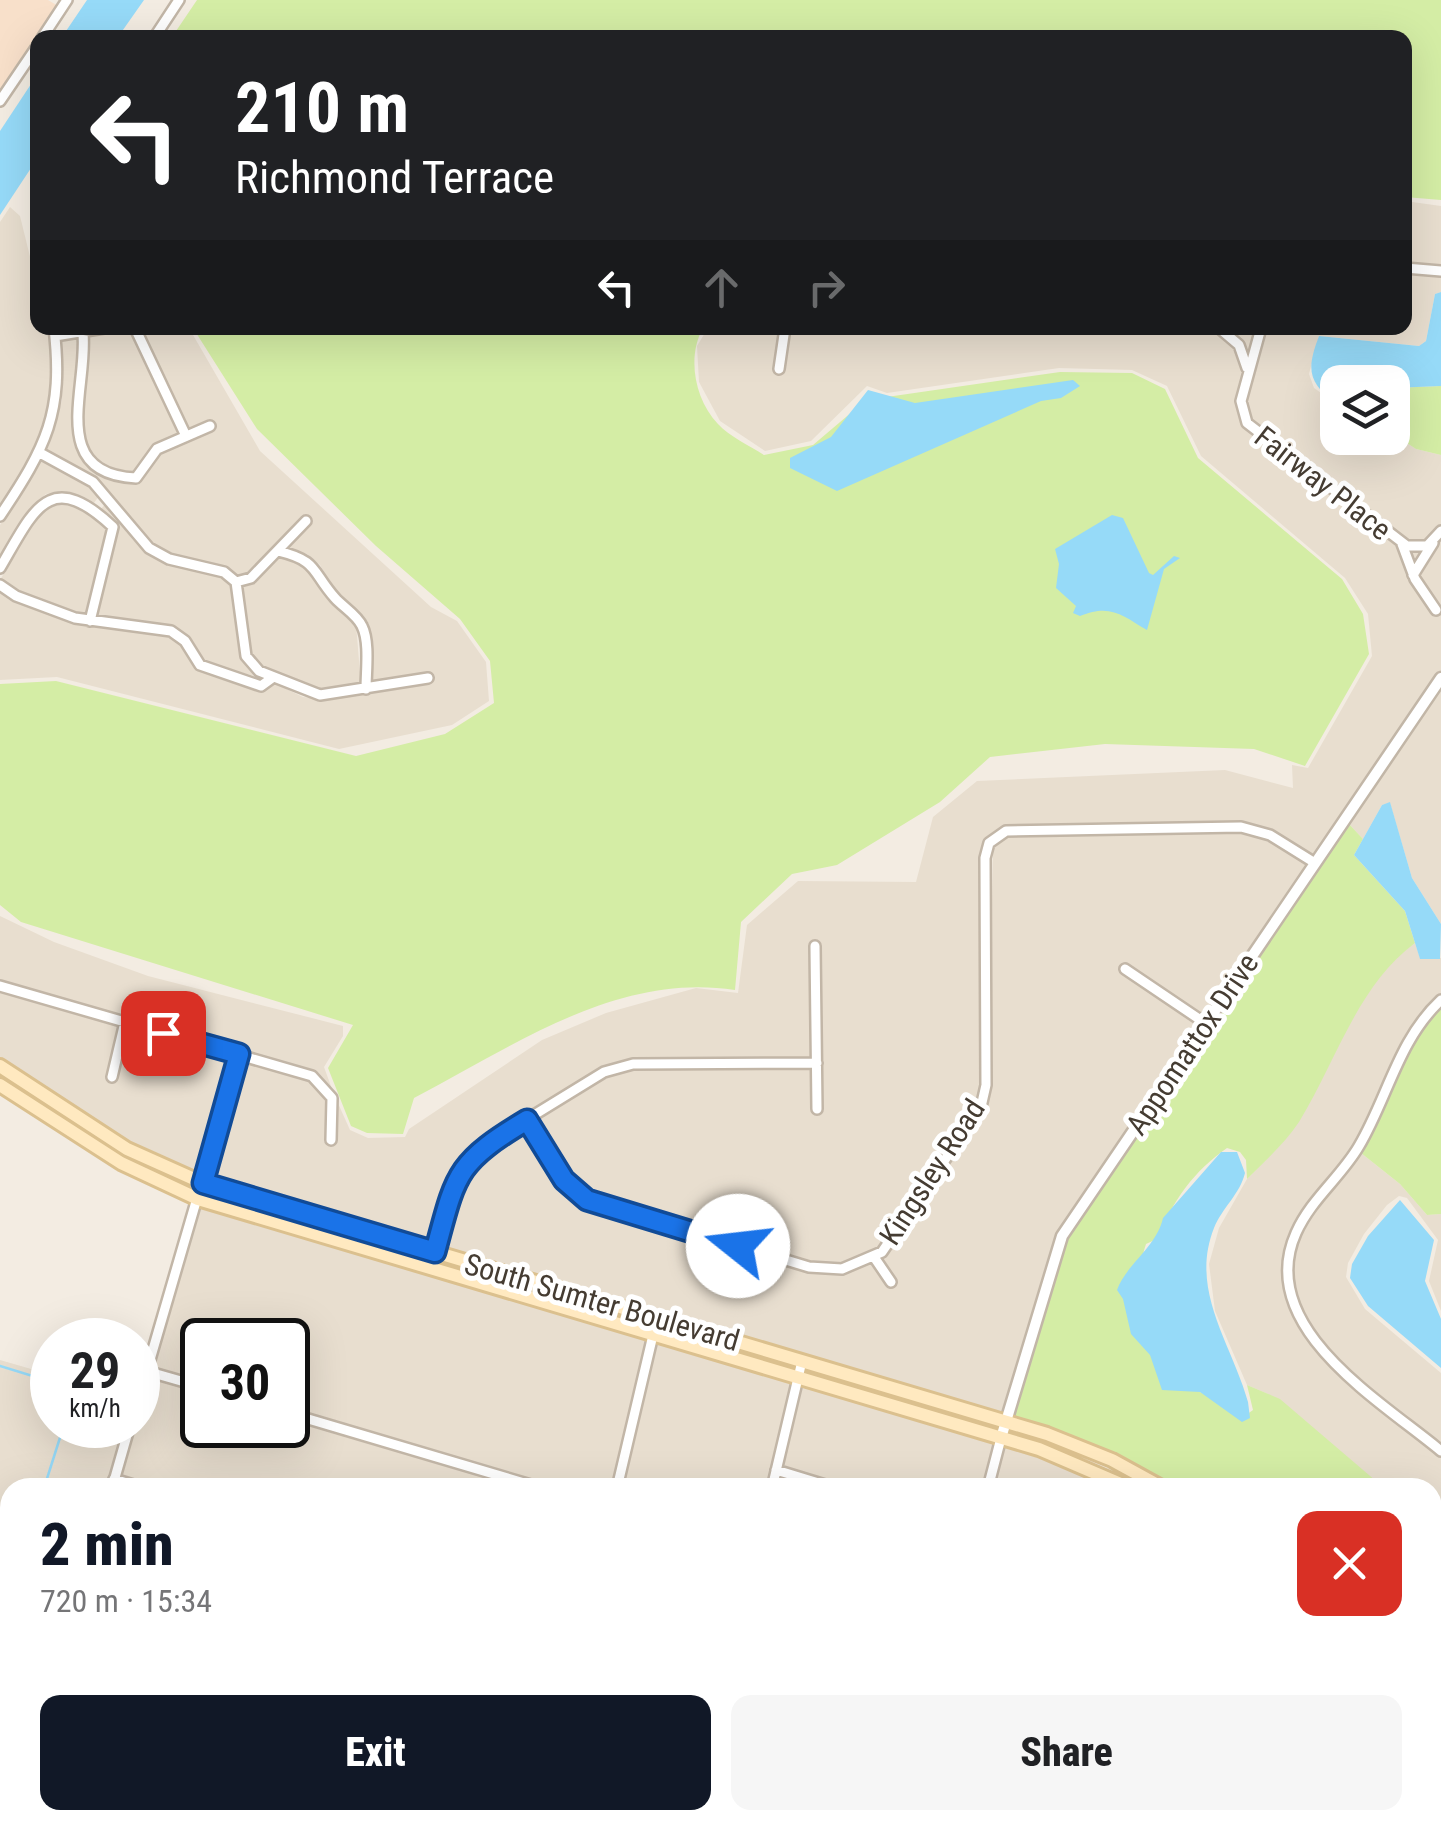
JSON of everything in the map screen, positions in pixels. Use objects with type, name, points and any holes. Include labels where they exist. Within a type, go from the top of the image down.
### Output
[{"type":"main road","name":"South Sumter Boulevard","points":[[0,1066],[127,1149],[203,1183],[1004,1422],[1077,1445],[1143,1478]]},
{"type":"main road","name":"South Sumter Boulevard","points":[[0,1085],[121,1164],[198,1199],[1063,1457],[1108,1478]]},
{"type":"street","points":[[159,30],[180,0]]},
{"type":"street","points":[[46,30],[62,2]]},
{"type":"street","points":[[0,101],[30,57]]},
{"type":"street","points":[[1412,269],[1441,271]]},
{"type":"street","points":[[0,516],[40,453],[58,399],[55,335]]},
{"type":"street","points":[[83,335],[84,373],[76,417],[82,452],[103,468],[136,478],[157,448],[210,426]]},
{"type":"street","points":[[138,335],[186,436]]},
{"type":"street","points":[[779,368],[783,335]]},
{"type":"street","points":[[1226,335],[1243,352],[1246,382]]},
{"type":"street","name":"Fairway Place","points":[[1259,335],[1240,408],[1247,423],[1400,542],[1415,548],[1438,535]]},
{"type":"street","points":[[40,453],[92,482],[149,548],[170,560],[224,572],[236,582],[246,656],[255,669],[302,692],[320,695],[428,678]]},
{"type":"street","points":[[92,482],[103,468]]},
{"type":"street","points":[[0,568],[38,508],[49,498],[62,495],[95,510],[113,527],[90,622]]},
{"type":"street","points":[[95,510],[106,496]]},
{"type":"street","points":[[236,582],[251,578],[306,521]]},
{"type":"street","name":"Fairway Place","points":[[1413,575],[1438,535]]},
{"type":"street","points":[[1400,542],[1413,575],[1436,610]]},
{"type":"street","points":[[278,551],[304,558],[316,568],[333,596],[360,621],[366,688]]},
{"type":"street","points":[[0,585],[16,596],[90,622],[172,631],[206,668],[262,686],[272,678]]},
{"type":"street","name":"Appomattox Drive","points":[[1000,1438],[1062,1236],[1441,678]]},
{"type":"street","name":"Kingsley Road","points":[[527,1120],[564,1180],[596,1204],[818,1269],[842,1269],[874,1258],[894,1237],[984,1099],[984,858],[994,838],[1006,831],[1240,827],[1270,835],[1315,863]]},
{"type":"street","points":[[815,946],[816,1109]]},
{"type":"street","points":[[1125,969],[1205,1023]]},
{"type":"street","points":[[0,986],[319,1080],[333,1104],[332,1140]]},
{"type":"street","points":[[1441,1000],[1412,1033],[1352,1158],[1302,1221],[1288,1268],[1293,1304],[1315,1344],[1441,1451]]},
{"type":"street","points":[[112,1077],[125,1022]]},
{"type":"street","points":[[160,1325],[239,1054]]},
{"type":"street","points":[[430,1268],[463,1166],[482,1146],[622,1066],[817,1063]]},
{"type":"street","points":[[874,1258],[891,1282]]},
{"type":"street","points":[[618,1478],[658,1318]]},
{"type":"street","points":[[774,1478],[802,1361]]},
{"type":"street","points":[[310,1420],[489,1478]]},
{"type":"street","points":[[990,1478],[1000,1438]]},
{"type":"street","points":[[114,1478],[123,1448]]},
{"type":"street","points":[[776,1470],[802,1478]]},
{"type":"shaded area","points":[[0,0],[48,0],[58,6],[42,30],[30,30],[30,48],[0,93]]},
{"type":"shaded area","points":[[1412,202],[1441,206],[1441,292],[1435,294],[1426,341],[1419,346],[1319,336],[1309,374],[1320,392],[1320,455],[1410,455],[1410,445],[1441,455],[1441,670],[1313,857],[1272,831],[1241,823],[1006,826],[989,835],[980,858],[979,1098],[878,1249],[841,1265],[811,1263],[598,1200],[567,1178],[533,1122],[607,1076],[633,1069],[812,1067],[812,1112],[821,1113],[819,942],[810,942],[812,1059],[633,1060],[602,1069],[469,1152],[449,1183],[431,1247],[209,1180],[243,1060],[316,1083],[328,1105],[327,1144],[336,1144],[337,1101],[350,1130],[368,1138],[405,1137],[409,1129],[542,1040],[606,1013],[696,988],[738,993],[747,925],[798,881],[916,882],[933,817],[977,781],[1225,770],[1293,788],[1292,765],[1308,768],[1372,656],[1368,614],[1345,578],[1201,456],[1167,386],[1132,370],[1059,368],[887,393],[867,386],[811,441],[765,451],[720,421],[699,382],[697,346],[704,335],[1412,335]]},
{"type":"shaded area","points":[[10,207],[20,216],[30,257],[30,335],[50,335],[54,373],[50,414],[29,464],[0,507],[0,222]]},
{"type":"shaded area","points":[[59,335],[193,335],[260,451],[431,607],[457,621],[486,662],[489,701],[452,725],[339,749],[57,677],[0,680],[0,590],[74,623],[170,635],[198,669],[260,690],[274,683],[303,697],[321,699],[434,681],[431,673],[371,683],[369,633],[364,619],[337,594],[320,565],[307,554],[287,549],[312,521],[306,515],[248,574],[237,577],[226,569],[176,557],[152,545],[96,479],[47,451],[62,400]]},
{"type":"shaded area","points":[[42,459],[82,480],[99,496],[94,503],[64,491],[46,494],[33,505],[0,558],[0,525]]},
{"type":"shaded area","points":[[62,500],[86,507],[108,528],[86,616],[18,593],[0,580],[41,510]]},
{"type":"shaded area","points":[[106,503],[133,540],[156,558],[222,576],[232,584],[241,657],[252,672],[265,679],[203,662],[189,639],[173,627],[95,618],[118,528],[101,509]]},
{"type":"shaded area","points":[[280,556],[301,561],[313,571],[329,598],[356,624],[361,685],[320,691],[261,668],[250,655],[242,585],[255,581]]},
{"type":"shaded area","points":[[1441,687],[1441,924],[1412,878],[1390,803],[1382,805],[1363,839],[1348,823]]},
{"type":"shaded area","points":[[1240,832],[1268,839],[1308,864],[1204,1017],[1125,964],[1119,969],[1199,1024],[1058,1234],[1001,1416],[441,1250],[462,1177],[485,1150],[525,1126],[560,1183],[594,1208],[817,1273],[843,1273],[873,1263],[890,1287],[897,1283],[880,1258],[898,1239],[988,1100],[993,846],[1008,835]]},
{"type":"shaded area","points":[[0,916],[54,942],[148,976],[343,1026],[343,1036],[324,1067],[332,1089],[309,1070],[0,981]]},
{"type":"shaded area","points":[[1415,943],[1420,958],[1441,958],[1441,1001],[1356,1149],[1400,1184],[1427,1215],[1441,1214],[1441,1311],[1429,1281],[1438,1240],[1407,1198],[1399,1196],[1387,1205],[1364,1234],[1348,1263],[1346,1277],[1365,1309],[1441,1373],[1441,1478],[1357,1478],[1268,1394],[1247,1385],[1215,1311],[1209,1264],[1219,1228],[1247,1179],[1282,1143],[1327,1046],[1382,967]]},
{"type":"shaded area","points":[[0,990],[120,1025],[107,1080],[116,1081],[129,1028],[233,1057],[200,1177],[129,1145],[0,1061]]},
{"type":"shaded area","points":[[202,1204],[647,1337],[614,1478],[526,1478],[310,1414],[310,1318],[180,1318],[180,1375],[160,1369],[160,1341]]},
{"type":"shaded area","points":[[657,1340],[793,1380],[769,1478],[624,1478]]},
{"type":"shaded area","points":[[0,1360],[30,1369],[30,1448],[118,1448],[110,1478],[0,1478]]},
{"type":"shaded area","points":[[160,1379],[180,1385],[180,1448],[310,1448],[310,1424],[494,1478],[120,1476],[128,1448],[160,1448]]},
{"type":"shaded area","points":[[803,1383],[995,1440],[985,1478],[819,1478],[782,1467]]},
{"type":"shaded area","points":[[1004,1443],[1097,1478],[995,1478]]},
{"type":"green space","points":[[197,0],[1441,0],[1441,200],[1412,198],[1412,30],[177,30]]},
{"type":"green space","points":[[197,335],[700,335],[694,364],[703,402],[723,428],[764,455],[813,445],[866,400],[1060,372],[1132,373],[1165,389],[1198,458],[1342,579],[1363,614],[1369,654],[1305,766],[1254,749],[1105,744],[990,757],[940,802],[837,865],[792,874],[741,922],[735,990],[692,987],[650,992],[568,1017],[414,1098],[403,1134],[367,1133],[351,1126],[328,1068],[353,1025],[21,922],[0,905],[0,684],[56,681],[356,756],[445,734],[494,703],[490,661],[460,619],[376,546],[257,429]]},
{"type":"green space","points":[[1441,386],[1441,455],[1410,445],[1410,387]]},
{"type":"green space","points":[[1348,823],[1363,839],[1354,855],[1405,911],[1415,943],[1395,961],[1363,1003],[1299,1122],[1274,1152],[1247,1179],[1246,1160],[1240,1152],[1227,1148],[1186,1188],[1159,1238],[1146,1244],[1140,1296],[1145,1332],[1163,1382],[1188,1386],[1246,1415],[1253,1410],[1247,1385],[1280,1399],[1372,1478],[1155,1478],[1010,1419],[1067,1238]]},
{"type":"green space","points":[[1441,1001],[1441,1214],[1427,1215],[1400,1184],[1356,1149],[1394,1070]]},
{"type":"water","points":[[87,0],[144,0],[123,30],[67,30]]},
{"type":"water","points":[[30,86],[30,170],[0,215],[0,131]]},
{"type":"water","points":[[1441,292],[1441,386],[1410,387],[1410,365],[1320,365],[1320,389],[1311,367],[1319,336],[1419,346],[1426,341],[1435,294]]},
{"type":"water","points":[[1073,380],[1080,386],[1061,398],[1041,401],[837,491],[790,468],[790,458],[831,437],[868,390],[915,403]]},
{"type":"water","points":[[1112,515],[1123,518],[1149,573],[1153,575],[1174,556],[1180,558],[1164,569],[1147,630],[1108,611],[1080,616],[1073,613],[1076,606],[1056,588],[1059,564],[1055,549]]},
{"type":"water","points":[[1390,802],[1412,878],[1441,924],[1440,959],[1420,959],[1405,911],[1354,855],[1382,805]]},
{"type":"water","points":[[1221,1152],[1237,1152],[1245,1173],[1214,1228],[1207,1274],[1216,1317],[1248,1402],[1250,1418],[1242,1422],[1200,1392],[1162,1390],[1150,1355],[1131,1334],[1117,1290],[1154,1238],[1163,1218]]},
{"type":"water","points":[[1400,1200],[1434,1240],[1425,1281],[1441,1319],[1441,1368],[1368,1306],[1350,1278],[1352,1264],[1368,1236]]},
{"type":"waterway","points":[[0,1366],[30,1375]]},
{"type":"waterway","points":[[47,1478],[57,1448]]},
{"type":"route","points":[[163,1033],[239,1054],[203,1183],[435,1252],[463,1166],[482,1146],[527,1120],[570,1188],[587,1200],[738,1246]]}]
